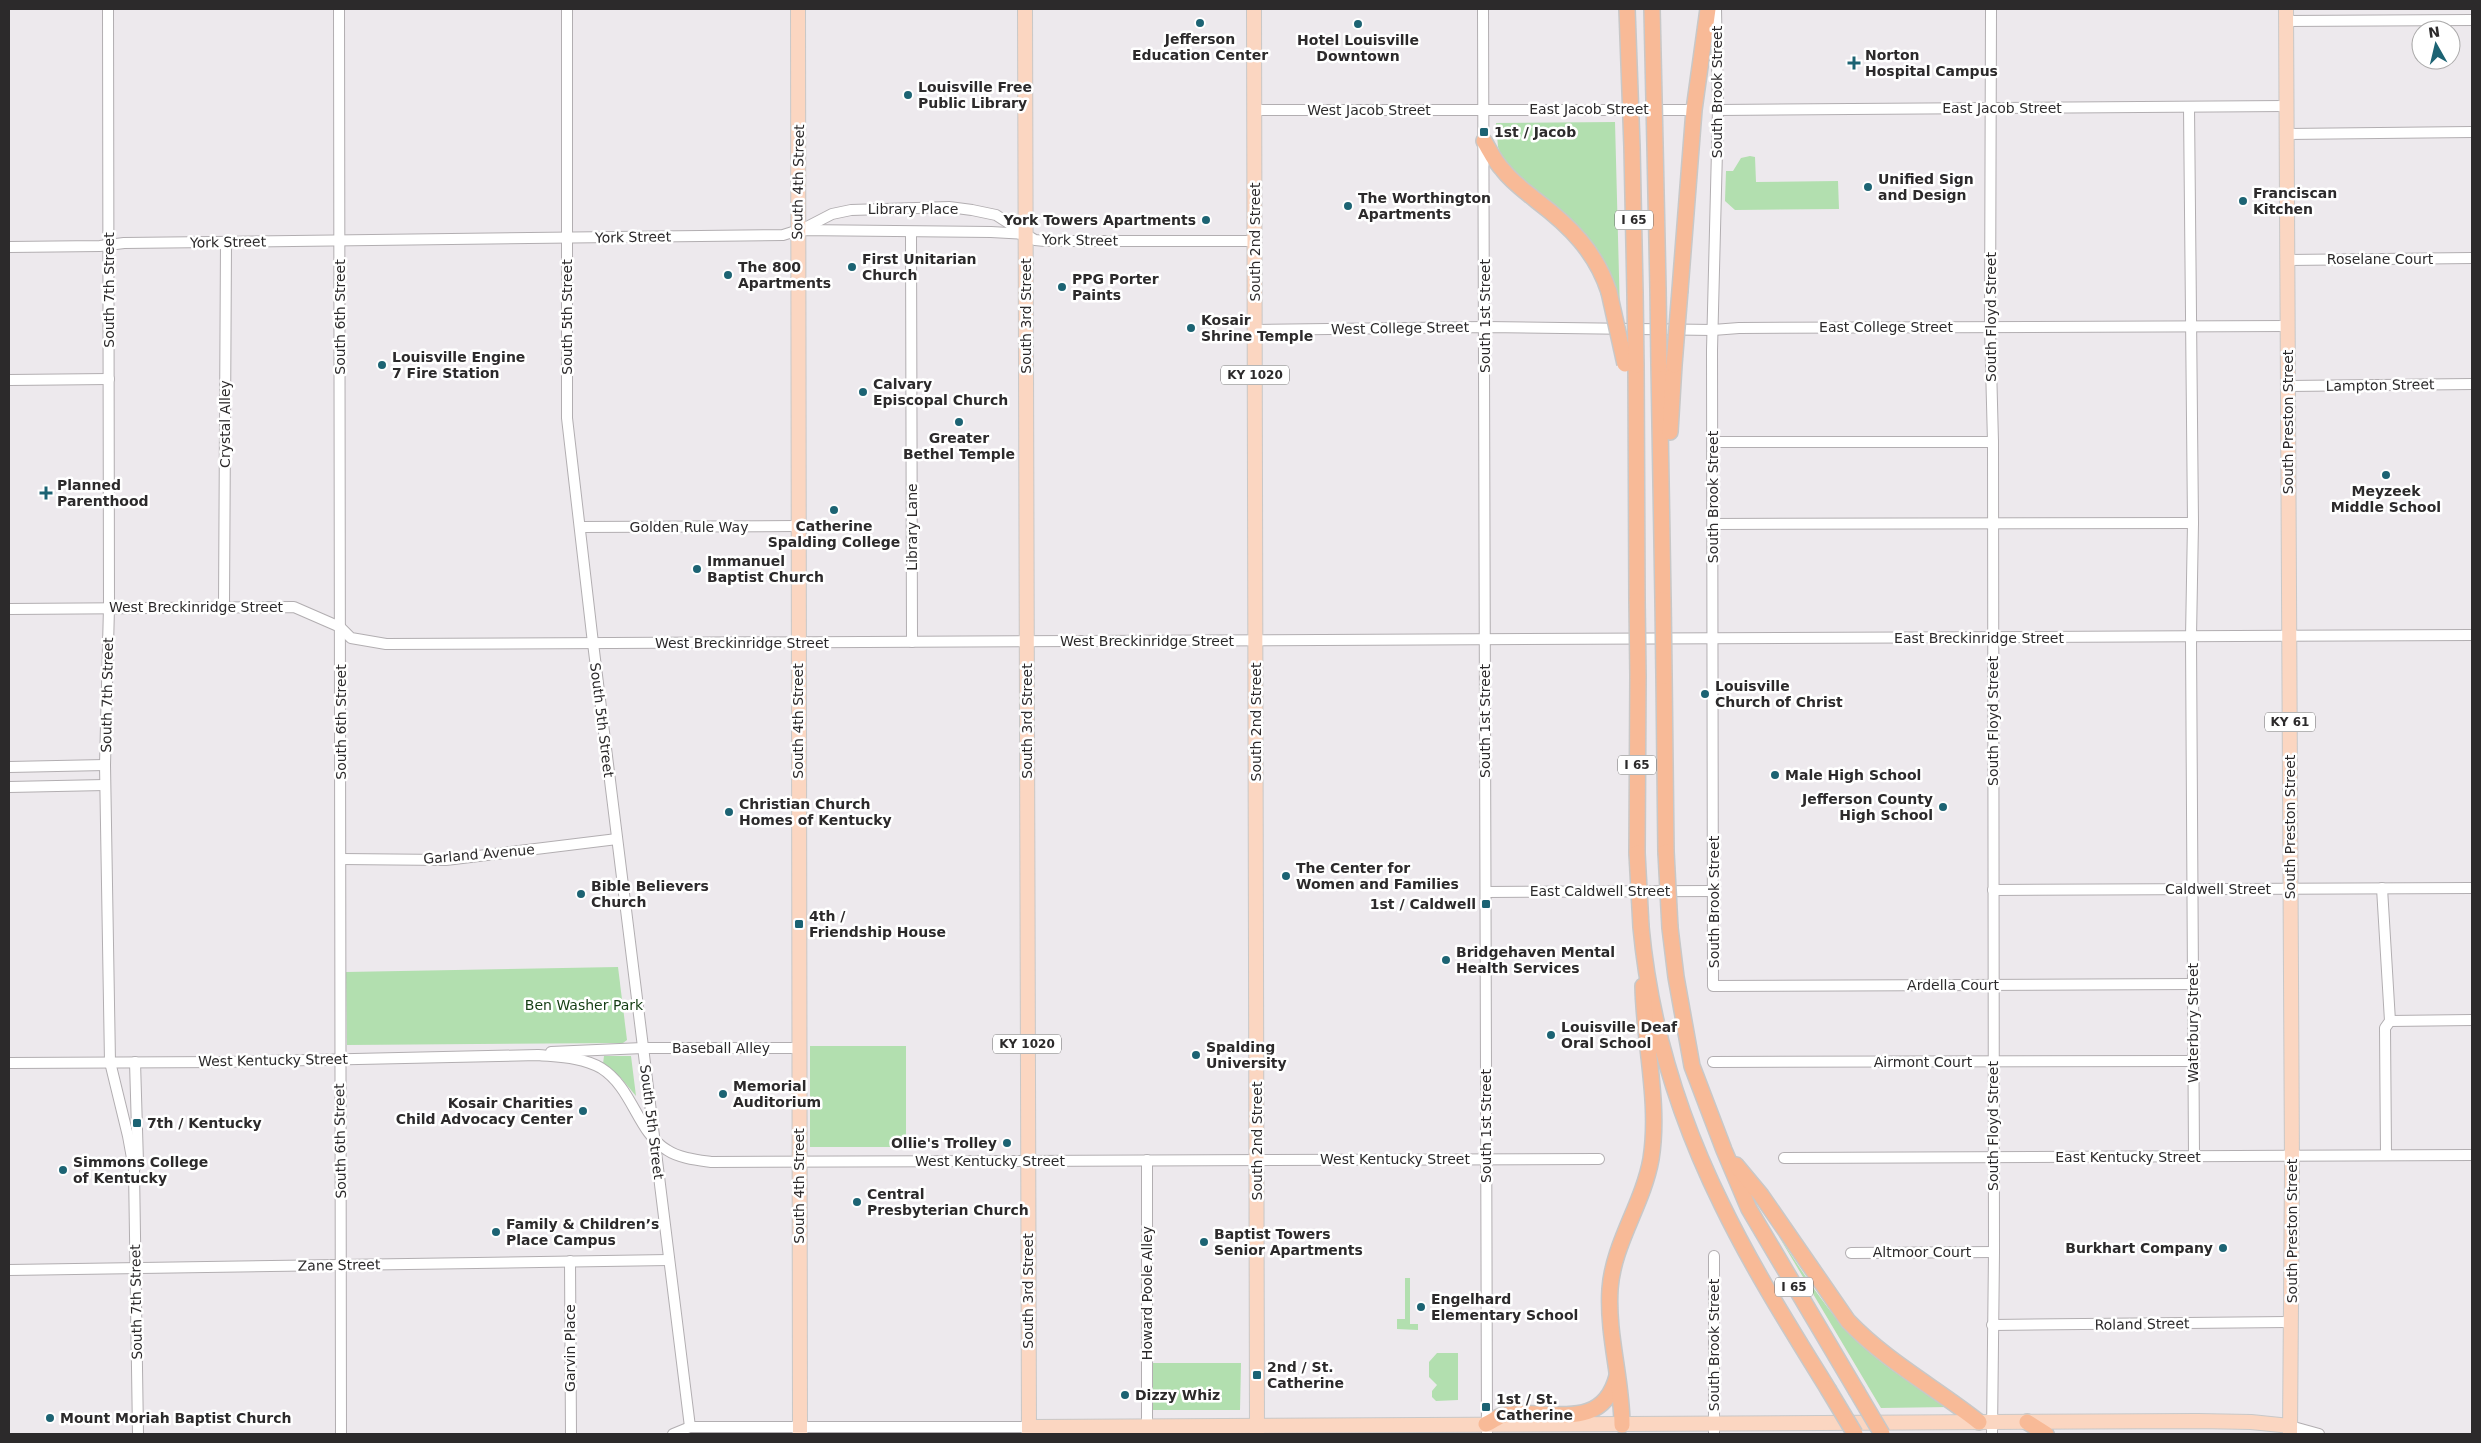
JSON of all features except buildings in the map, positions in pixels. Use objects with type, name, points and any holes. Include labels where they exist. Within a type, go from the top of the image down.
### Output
[{"type":"highway","name":"I 65","points":[[1627,9],[1635,293],[1630,365],[1636,444],[1637,853],[1642,944],[1643,1016],[1728,1218],[1855,1434]]},
{"type":"highway","name":"I 65","points":[[1652,9],[1658,289],[1667,364],[1661,533],[1666,852],[1670,928],[1685,1036],[1692,1066],[1724,1150],[1742,1180],[1749,1209],[1782,1268],[1882,1434]]},
{"type":"highway","points":[[1667,364],[1680,290],[1694,110],[1708,9]]},
{"type":"highway","points":[[1484,141],[1502,170],[1513,182],[1562,220],[1580,238],[1604,277],[1630,365]]},
{"type":"highway","points":[[1622,1425],[1610,1295],[1613,1272],[1643,1187],[1652,1152],[1654,1044]]},
{"type":"highway","points":[[1742,1180],[1848,1321],[1863,1337],[1910,1373],[1988,1426]]},
{"type":"highway","points":[[1486,1429],[1502,1415],[1575,1415],[1591,1411],[1608,1396],[1617,1375]]},
{"type":"highway","points":[[2027,1422],[2046,1434]]},
{"type":"main road","name":"South 4th Street","points":[[798,9],[797,526],[800,1431]]},
{"type":"main road","name":"South 3rd Street","points":[[1025,9],[1029,1430]]},
{"type":"main road","name":"South 2nd Street","points":[[1254,9],[1257,1430]]},
{"type":"main road","name":"South Preston Street","points":[[2286,15],[2292,1156],[2290,1430]]},
{"type":"main road","points":[[1029,1430],[1147,1426],[1257,1430],[1486,1429],[1622,1425],[1714,1429],[1988,1426],[2027,1422],[2245,1422],[2290,1430]]},
{"type":"street","name":"South 7th Street","points":[[108,9],[109,607],[105,785],[110,1062],[134,1169],[138,1434]]},
{"type":"street","name":"South 6th Street","points":[[339,9],[341,1434]]},
{"type":"street","name":"South 5th Street","points":[[568,9],[567,418],[690,1427]]},
{"type":"street","name":"South 1st Street","points":[[1483,9],[1486,1429]]},
{"type":"street","name":"South Brook Street","points":[[1713,986],[1712,442],[1718,110],[1716,9]]},
{"type":"street","name":"South Floyd Street","points":[[1988,1426],[1994,1252],[1993,524],[1990,327],[1991,9]]},
{"type":"street","points":[[2286,15],[2472,20]]},
{"type":"street","name":"East Jacob Street","points":[[1718,110],[2286,106]]},
{"type":"street","name":"Waterbury Street","points":[[2189,107],[2193,523],[2191,637],[2194,1156]]},
{"type":"street","name":"West Jacob Street","points":[[1255,110],[1483,109]]},
{"type":"street","name":"East Jacob Street","points":[[1483,109],[1694,110]]},
{"type":"street","points":[[2287,134],[2472,132]]},
{"type":"street","name":"Library Place","points":[[799,230],[832,214],[851,210],[943,207],[996,215],[1025,234]]},
{"type":"street","name":"York Street","points":[[9,247],[340,240],[783,235],[799,230],[1025,234],[1035,240],[1045,241],[1255,241]]},
{"type":"street","name":"Library Lane","points":[[911,232],[912,642]]},
{"type":"street","name":"Crystal Alley","points":[[224,606],[226,242]]},
{"type":"street","name":"Roselane Court","points":[[2288,260],[2472,258]]},
{"type":"street","name":"East College Street","points":[[1485,327],[1713,330],[2288,326]]},
{"type":"street","name":"West College Street","points":[[1255,330],[1485,327]]},
{"type":"street","points":[[9,380],[109,379]]},
{"type":"street","name":"Lampton Street","points":[[2288,386],[2472,384]]},
{"type":"street","points":[[1712,442],[1992,442]]},
{"type":"street","points":[[1713,524],[2193,523]]},
{"type":"street","name":"Golden Rule Way","points":[[580,527],[797,526]]},
{"type":"street","name":"West Breckinridge Street","points":[[9,609],[294,607],[340,627],[351,638],[386,644],[1485,640]]},
{"type":"street","name":"East Breckinridge Street","points":[[1485,640],[2472,635]]},
{"type":"street","points":[[9,767],[105,765]]},
{"type":"street","points":[[9,786],[105,785]]},
{"type":"street","name":"Garland Avenue","points":[[341,859],[446,860],[617,840]]},
{"type":"street","points":[[2382,888],[2390,1020],[2385,1028],[2386,1155]]},
{"type":"street","name":"Caldwell Street","points":[[1993,890],[2472,888]]},
{"type":"street","name":"East Caldwell Street","points":[[1486,892],[1714,890]]},
{"type":"street","name":"Ardella Court","points":[[1713,986],[2193,984]]},
{"type":"street","points":[[2390,1020],[2472,1020]]},
{"type":"street","name":"West Kentucky Street","points":[[538,1055],[558,1051],[643,1048]]},
{"type":"street","name":"Baseball Alley","points":[[643,1048],[799,1048]]},
{"type":"street","name":"West Kentucky Street","points":[[9,1063],[538,1055],[580,1060],[609,1074],[623,1088],[654,1137],[666,1150],[694,1160],[711,1162],[1486,1159]]},
{"type":"street","name":"Airmont Court","points":[[1713,1062],[2194,1061]]},
{"type":"street","name":"South 7th Street","points":[[134,1169],[138,1163],[136,1062]]},
{"type":"street","name":"East Kentucky Street","points":[[1784,1158],[2472,1155]]},
{"type":"street","points":[[1486,1159],[1599,1159]]},
{"type":"street","name":"Howard Poole Alley","points":[[1147,1160],[1147,1426]]},
{"type":"street","name":"Altmoor Court","points":[[1851,1253],[1994,1252]]},
{"type":"street","name":"South Brook Street","points":[[1714,1256],[1714,1429]]},
{"type":"street","name":"Zane Street","points":[[9,1270],[670,1260]]},
{"type":"street","name":"Garvin Place","points":[[570,1261],[571,1434]]},
{"type":"street","name":"Roland Street","points":[[1992,1325],[2292,1322]]},
{"type":"street","points":[[673,1434],[690,1427],[800,1431],[1029,1430]]},
{"type":"street","points":[[2290,1430],[2319,1434]]},
{"type":"green space","points":[[1615,122],[1620,314],[1615,288],[1507,168],[1498,147],[1496,123]]},
{"type":"green space","points":[[1755,157],[1756,182],[1838,181],[1839,209],[1735,210],[1725,201],[1726,171],[1733,171],[1741,158]]},
{"type":"green space","name":"Ben Washer Park","points":[[618,967],[627,1040],[623,1043],[347,1045],[346,972]]},
{"type":"green space","points":[[810,1046],[906,1046],[906,1147],[810,1147]]},
{"type":"green space","points":[[604,1056],[631,1056],[636,1096],[621,1078],[603,1064]]},
{"type":"green space","points":[[1778,1235],[1825,1305],[1847,1331],[1869,1352],[1891,1369],[1949,1407],[1881,1408]]},
{"type":"green space","points":[[1405,1278],[1410,1278],[1410,1324],[1418,1324],[1418,1330],[1397,1329],[1397,1319],[1405,1319]]},
{"type":"green space","points":[[1437,1353],[1458,1353],[1458,1400],[1436,1401],[1432,1397],[1432,1391],[1437,1385],[1429,1377],[1429,1362]]},
{"type":"green space","points":[[1151,1363],[1241,1363],[1240,1410],[1151,1410]]},
{"type":"place","name":"Jefferson Education Center","points":[[1200,23]]},
{"type":"place","name":"Hotel Louisville Downtown","points":[[1358,24]]},
{"type":"place","name":"Norton Hospital Campus","points":[[1854,63]]},
{"type":"place","name":"Louisville Free Public Library","points":[[908,95]]},
{"type":"place","name":"1st / Jacob","points":[[1484,132]]},
{"type":"place","name":"Unified Sign and Design","points":[[1868,187]]},
{"type":"place","name":"Franciscan Kitchen","points":[[2243,201]]},
{"type":"place","name":"The Worthington Apartments","points":[[1348,206]]},
{"type":"place","name":"York Towers Apartments","points":[[1206,220]]},
{"type":"place","name":"First Unitarian Church","points":[[852,267]]},
{"type":"place","name":"The 800 Apartments","points":[[728,275]]},
{"type":"place","name":"PPG Porter Paints","points":[[1062,287]]},
{"type":"place","name":"Kosair Shrine Temple","points":[[1191,328]]},
{"type":"place","name":"Louisville Engine 7 Fire Station","points":[[382,365]]},
{"type":"place","name":"Calvary Episcopal Church","points":[[863,392]]},
{"type":"place","name":"Greater Bethel Temple","points":[[959,422]]},
{"type":"place","name":"Meyzeek Middle School","points":[[2386,475]]},
{"type":"place","name":"Planned Parenthood","points":[[46,493]]},
{"type":"place","name":"Catherine Spalding College","points":[[834,510]]},
{"type":"place","name":"Immanuel Baptist Church","points":[[697,569]]},
{"type":"place","name":"Louisville Church of Christ","points":[[1705,694]]},
{"type":"place","name":"Male High School","points":[[1775,775]]},
{"type":"place","name":"Jefferson County High School","points":[[1943,807]]},
{"type":"place","name":"Christian Church Homes of Kentucky","points":[[729,812]]},
{"type":"place","name":"The Center for Women and Families","points":[[1286,876]]},
{"type":"place","name":"Bible Believers Church","points":[[581,894]]},
{"type":"place","name":"1st / Caldwell","points":[[1486,904]]},
{"type":"place","name":"4th / Friendship House","points":[[799,924]]},
{"type":"place","name":"Bridgehaven Mental Health Services","points":[[1446,960]]},
{"type":"place","name":"Louisville Deaf Oral School","points":[[1551,1035]]},
{"type":"place","name":"Spalding University","points":[[1196,1055]]},
{"type":"place","name":"Memorial Auditorium","points":[[723,1094]]},
{"type":"place","name":"Kosair Charities Child Advocacy Center","points":[[583,1111]]},
{"type":"place","name":"7th / Kentucky","points":[[137,1123]]},
{"type":"place","name":"Ollie's Trolley","points":[[1007,1143]]},
{"type":"place","name":"Simmons College of Kentucky","points":[[63,1170]]},
{"type":"place","name":"Central Presbyterian Church","points":[[857,1202]]},
{"type":"place","name":"Family & Children’s Place Campus","points":[[496,1232]]},
{"type":"place","name":"Baptist Towers Senior Apartments","points":[[1204,1242]]},
{"type":"place","name":"Burkhart Company","points":[[2223,1248]]},
{"type":"place","name":"Engelhard Elementary School","points":[[1421,1307]]},
{"type":"place","name":"2nd / St. Catherine","points":[[1257,1375]]},
{"type":"place","name":"Dizzy Whiz","points":[[1125,1395]]},
{"type":"place","name":"1st / St. Catherine","points":[[1486,1407]]},
{"type":"place","name":"Mount Moriah Baptist Church","points":[[50,1418]]}]
